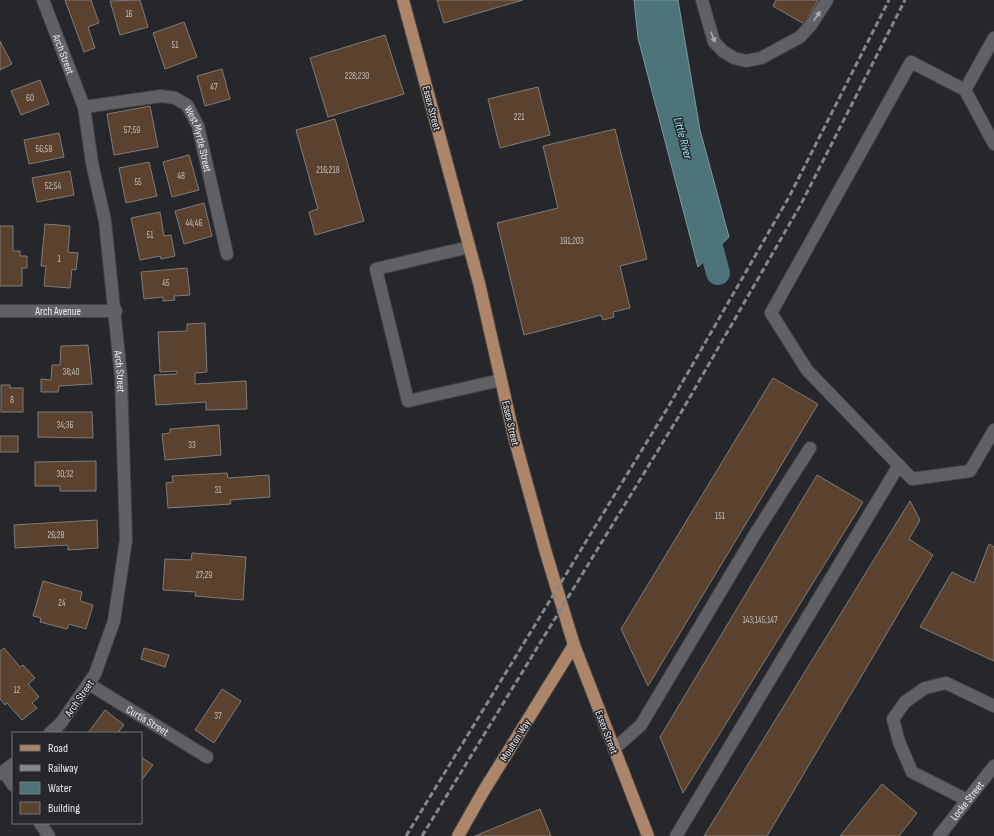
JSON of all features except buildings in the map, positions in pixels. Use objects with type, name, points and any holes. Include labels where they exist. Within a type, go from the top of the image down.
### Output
[{"type":"main road","name":"Essex Street","points":[[404,0],[469,247],[514,438],[574,645],[648,836]]},
{"type":"main road","name":"Moulton Way","points":[[458,836],[483,792],[574,645]]},
{"type":"street","name":"Arch Street","points":[[43,0],[84,107],[92,163],[105,221],[116,311],[121,377],[126,540],[114,620],[95,674],[61,724],[51,732]]},
{"type":"street","points":[[702,0],[714,42],[724,52],[734,58],[746,61],[761,58],[800,37],[811,25],[827,0]]},
{"type":"street","points":[[965,90],[994,38]]},
{"type":"street","points":[[994,144],[965,90],[911,62],[771,313],[807,370],[912,479],[970,471],[994,430]]},
{"type":"street","name":"West Myrtle Street","points":[[84,107],[161,96],[175,98],[188,105],[198,126],[227,254]]},
{"type":"street","points":[[469,247],[376,269],[408,401],[501,380]]},
{"type":"street","name":"Arch Avenue","points":[[0,310],[116,311]]},
{"type":"street","points":[[614,749],[641,725],[755,534],[810,448]]},
{"type":"street","points":[[676,836],[899,465]]},
{"type":"street","points":[[967,800],[912,772],[899,742],[893,719],[905,702],[925,688],[946,683],[994,706]]},
{"type":"street","name":"Curtis Street","points":[[89,684],[207,757]]},
{"type":"street","name":"Locke Street","points":[[939,836],[994,766]]},
{"type":"street","points":[[6,770],[12,783]]},
{"type":"street","points":[[41,824],[49,836]]},
{"type":"water","points":[[634,0],[678,0],[700,130],[729,237],[698,267],[638,38]]},
{"type":"waterway","name":"Little River","points":[[704,221],[718,273]]},
{"type":"railway","points":[[406,836],[667,409],[789,197],[889,0]]},
{"type":"railway","points":[[422,836],[679,416],[801,204],[905,0]]}]
